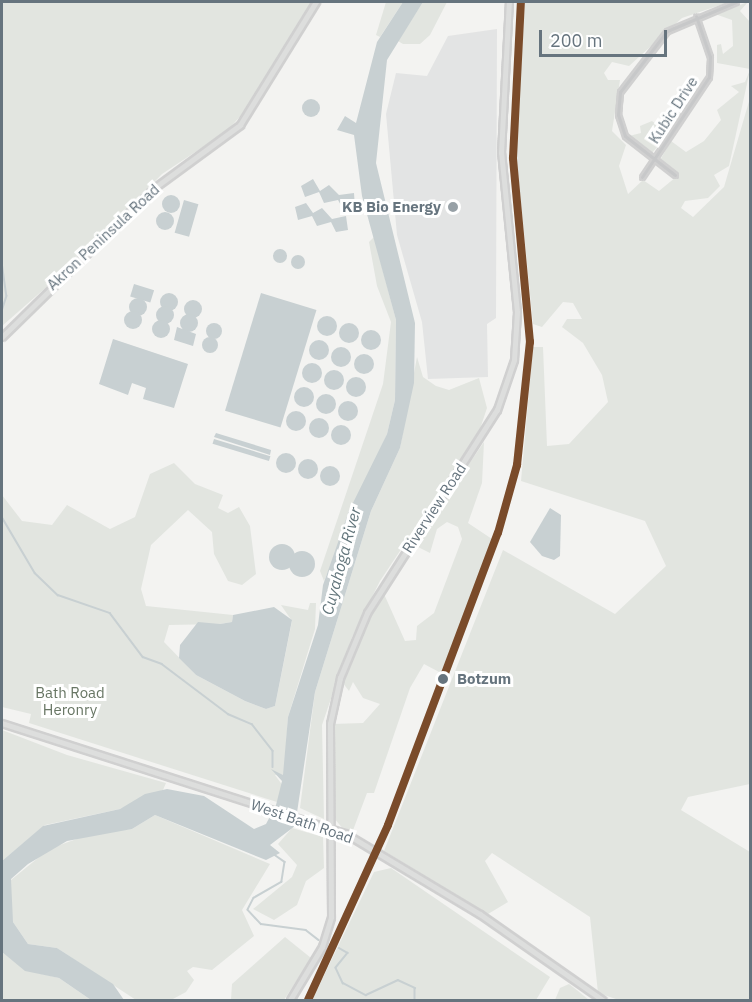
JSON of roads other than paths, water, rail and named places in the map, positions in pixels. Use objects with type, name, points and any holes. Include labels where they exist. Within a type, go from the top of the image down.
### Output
[{"type":"street","name":"Akron Peninsula Road","points":[[2,337],[144,196],[240,125],[316,2]]},
{"type":"street","name":"Riverview Road","points":[[290,1000],[329,930],[330,724],[344,667],[374,602],[497,410],[514,360],[517,312],[501,153],[509,2]]},
{"type":"street","points":[[675,175],[654,161],[623,132],[620,92],[655,42],[696,16],[736,2]]},
{"type":"street","name":"Kubic Drive","points":[[642,177],[709,76],[710,53],[696,16]]},
{"type":"street","name":"West Bath Road","points":[[2,723],[331,828],[480,914],[603,1000]]},
{"type":"water","name":"Cuyahoga River","points":[[403,2],[423,2],[387,60],[376,163],[415,323],[414,383],[400,448],[371,511],[315,692],[295,826],[270,845],[280,853],[266,860],[155,815],[132,829],[67,841],[28,864],[11,879],[13,922],[28,944],[57,948],[113,984],[124,1000],[91,1000],[59,978],[25,971],[2,952],[2,861],[43,826],[120,809],[145,794],[167,789],[204,796],[254,829],[266,824],[276,805],[282,781],[271,769],[283,775],[288,717],[318,625],[323,585],[349,511],[387,434],[395,400],[396,320],[362,196],[354,135],[337,130],[345,116],[356,123],[377,42]]},
{"type":"water","points":[[307,99],[315,99],[320,104],[318,115],[307,117],[302,112],[302,104]]},
{"type":"water","points":[[313,179],[320,191],[329,185],[339,195],[354,193],[355,207],[343,209],[338,200],[324,203],[319,192],[305,197],[301,186]]},
{"type":"water","points":[[171,195],[177,198],[180,204],[177,210],[171,213],[165,210],[162,204],[165,198]]},
{"type":"water","points":[[184,200],[198,204],[189,237],[175,233]]},
{"type":"water","points":[[306,203],[313,213],[322,208],[332,219],[346,216],[348,230],[336,232],[331,222],[317,226],[312,216],[298,220],[295,207]]},
{"type":"water","points":[[165,212],[171,215],[174,221],[171,227],[165,230],[159,227],[156,221],[159,215]]},
{"type":"water","points":[[280,249],[285,251],[287,256],[285,261],[280,263],[275,261],[273,256],[275,251]]},
{"type":"water","points":[[298,255],[303,257],[305,262],[303,267],[298,269],[293,267],[291,262],[293,257]]},
{"type":"water","points":[[134,284],[154,290],[150,303],[130,296]]},
{"type":"water","points":[[165,293],[173,293],[178,298],[176,309],[165,311],[160,306],[160,298]]},
{"type":"water","points":[[261,293],[316,310],[281,428],[225,411]]},
{"type":"water","points":[[134,298],[142,298],[147,303],[145,314],[134,316],[129,311],[129,303]]},
{"type":"water","points":[[189,300],[197,300],[202,305],[200,316],[189,318],[184,313],[184,305]]},
{"type":"water","points":[[161,306],[169,306],[174,311],[172,322],[161,324],[156,319],[156,311]]},
{"type":"water","points":[[133,311],[139,314],[142,320],[139,326],[133,329],[127,326],[124,320],[127,314]]},
{"type":"water","points":[[189,314],[196,316],[198,323],[196,330],[189,332],[182,330],[180,323],[182,316]]},
{"type":"water","points":[[327,316],[334,319],[337,326],[334,333],[327,336],[320,333],[317,326],[320,319]]},
{"type":"water","points":[[157,320],[165,320],[170,325],[168,336],[157,338],[152,333],[152,325]]},
{"type":"water","points":[[211,323],[217,323],[222,331],[220,337],[211,339],[206,334],[206,328]]},
{"type":"water","points":[[349,323],[356,326],[359,333],[356,340],[349,343],[342,340],[339,333],[342,326]]},
{"type":"water","points":[[177,327],[196,334],[193,346],[174,340]]},
{"type":"water","points":[[371,330],[378,333],[381,340],[378,347],[371,350],[364,347],[361,340],[364,333]]},
{"type":"water","points":[[210,337],[216,339],[218,345],[216,351],[210,353],[204,351],[202,345],[204,339]]},
{"type":"water","points":[[113,339],[188,364],[174,408],[143,399],[146,388],[132,383],[128,395],[99,384]]},
{"type":"water","points":[[319,340],[326,343],[329,350],[326,357],[319,360],[312,357],[309,350],[312,343]]},
{"type":"water","points":[[341,347],[348,350],[351,357],[348,364],[341,367],[334,364],[331,357],[334,350]]},
{"type":"water","points":[[364,354],[371,357],[374,364],[371,371],[364,374],[357,371],[354,364],[357,357]]},
{"type":"water","points":[[312,363],[319,366],[322,373],[319,380],[312,383],[305,380],[302,373],[305,366]]},
{"type":"water","points":[[334,370],[341,373],[344,380],[341,387],[334,390],[327,387],[324,380],[327,373]]},
{"type":"water","points":[[356,377],[363,380],[366,387],[363,394],[356,397],[349,394],[346,387],[349,380]]},
{"type":"water","points":[[304,387],[311,390],[314,397],[311,404],[304,407],[297,404],[294,397],[297,390]]},
{"type":"water","points":[[326,394],[333,397],[336,404],[333,411],[326,414],[319,411],[316,404],[319,397]]},
{"type":"water","points":[[348,401],[355,404],[358,411],[355,418],[348,421],[341,418],[338,411],[341,404]]},
{"type":"water","points":[[296,411],[303,414],[306,421],[303,428],[296,431],[289,428],[286,421],[289,414]]},
{"type":"water","points":[[319,418],[326,421],[329,428],[326,435],[319,438],[312,435],[309,428],[312,421]]},
{"type":"water","points":[[341,425],[348,428],[351,435],[348,442],[341,445],[334,442],[331,435],[334,428]]},
{"type":"water","points":[[216,433],[271,450],[270,455],[214,437]]},
{"type":"water","points":[[214,439],[270,456],[269,461],[213,444]]},
{"type":"water","points":[[286,453],[293,456],[296,463],[293,470],[286,473],[279,470],[276,463],[279,456]]},
{"type":"water","points":[[308,459],[315,462],[318,469],[315,476],[308,479],[301,476],[298,469],[301,462]]},
{"type":"water","points":[[330,466],[337,469],[340,476],[337,483],[330,486],[323,483],[320,476],[323,469]]},
{"type":"water","points":[[550,508],[561,515],[560,556],[554,560],[542,556],[530,542]]},
{"type":"water","points":[[282,544],[291,548],[295,557],[291,566],[282,570],[273,566],[269,557],[273,548]]},
{"type":"water","points":[[302,551],[311,555],[315,564],[311,573],[302,577],[293,573],[289,564],[293,555]]},
{"type":"water","points":[[274,607],[292,620],[275,706],[266,709],[245,701],[196,675],[179,658],[180,645],[198,622],[220,624],[232,622],[233,615]]},
{"type":"waterway","points":[[2,262],[7,296],[2,311]]},
{"type":"waterway","points":[[2,517],[35,573],[58,595],[110,613],[143,657],[162,664],[228,714],[252,724],[273,751],[273,767]]},
{"type":"waterway","points":[[275,855],[285,862],[282,882],[254,898],[248,910],[261,924],[306,930],[319,940]]},
{"type":"waterway","points":[[339,948],[348,953],[336,968],[343,983],[366,995],[398,980],[415,988],[415,1000]]},
{"type":"place","name":"KB Bio Energy","points":[[453,207]]},
{"type":"place","name":"Botzum","points":[[443,679]]},
{"type":"park label","name":"Bath Road Heronry","points":[[70,700]]}]
